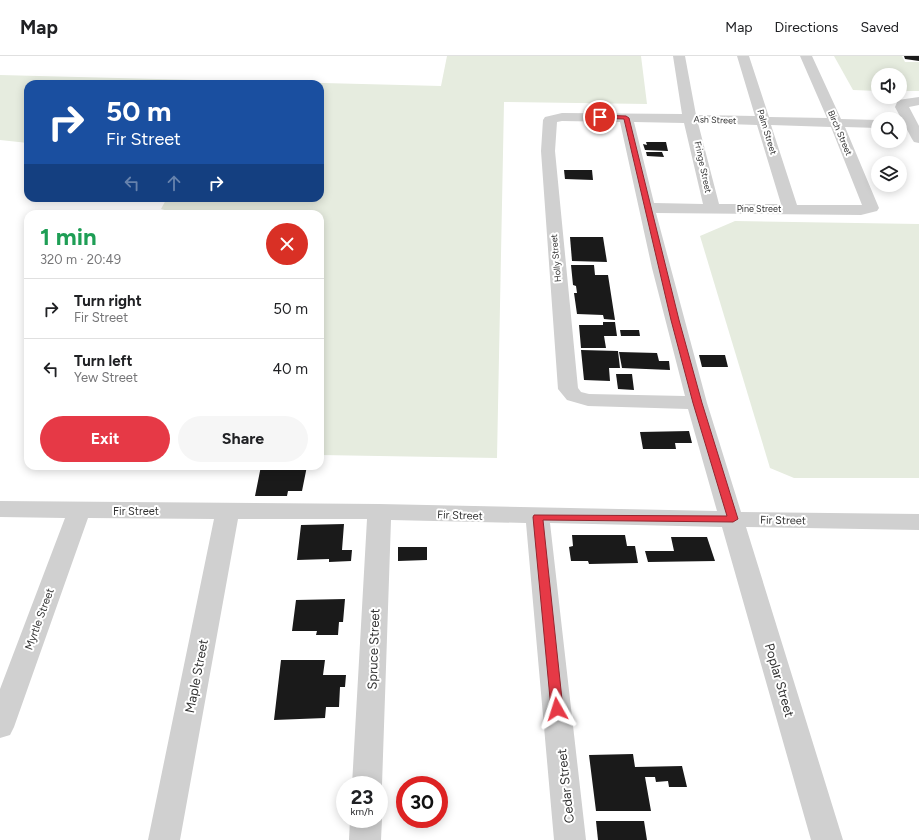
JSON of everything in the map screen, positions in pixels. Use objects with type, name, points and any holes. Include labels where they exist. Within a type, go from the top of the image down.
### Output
[{"type":"street","name":"Fringe Street","points":[[679,56],[691,119],[712,208]]},
{"type":"street","name":"Palm Street","points":[[743,56],[790,209]]},
{"type":"street","name":"Birch Street","points":[[806,56],[871,206],[869,209]]},
{"type":"street","points":[[919,102],[903,103],[902,107],[919,140]]},
{"type":"street","name":"Ash Street","points":[[551,118],[691,119],[871,124]]},
{"type":"street","name":"Holly Street","points":[[551,118],[548,122],[551,201],[568,388],[574,396],[588,400],[697,403]]},
{"type":"street","name":"Poplar Street","points":[[626,118],[661,268],[697,403],[733,519],[827,840]]},
{"type":"street","name":"Pine Street","points":[[648,208],[869,209]]},
{"type":"street","name":"Fir Street","points":[[0,509],[79,511],[379,512],[538,517],[733,519],[918,524]]},
{"type":"street","name":"Myrtle Street","points":[[0,727],[79,511]]},
{"type":"street","name":"Maple Street","points":[[164,840],[227,512]]},
{"type":"street","name":"Spruce Street","points":[[368,776],[379,512]]},
{"type":"street","name":"Cedar Street","points":[[538,517],[570,840]]},
{"type":"street","points":[[365,840],[366,828]]},
{"type":"shaded area","points":[[447,56],[641,56],[647,104],[504,102],[497,458],[324,455],[324,210],[161,209],[165,202],[324,202],[324,83],[441,86]]},
{"type":"shaded area","points":[[834,56],[902,56],[905,62],[919,62],[919,91],[907,91],[907,68],[871,68],[871,91],[853,90]]},
{"type":"shaded area","points":[[0,75],[200,80],[24,80],[24,143],[0,140]]},
{"type":"shaded area","points":[[735,221],[919,224],[919,478],[794,478],[770,468],[700,236]]},
{"type":"building","points":[[904,56],[919,56],[919,61],[905,59]]},
{"type":"building","points":[[646,142],[666,142],[668,151],[645,150],[643,144],[647,145]]},
{"type":"building","points":[[646,152],[662,152],[664,157],[647,156]]},
{"type":"building","points":[[564,170],[592,170],[593,180],[565,179]]},
{"type":"building","points":[[570,237],[603,237],[607,262],[572,261]]},
{"type":"building","points":[[571,265],[594,265],[595,275],[608,275],[615,320],[604,319],[603,315],[577,314],[574,293],[577,293],[576,286],[573,285]]},
{"type":"building","points":[[603,322],[615,322],[617,336],[604,336],[606,348],[581,348],[579,325],[603,325]]},
{"type":"building","points":[[620,330],[639,330],[640,336],[621,336]]},
{"type":"building","points":[[581,350],[618,351],[620,368],[609,368],[610,381],[584,380]]},
{"type":"building","points":[[619,352],[657,353],[659,361],[669,361],[670,370],[622,368]]},
{"type":"building","points":[[699,355],[725,355],[728,367],[702,367]]},
{"type":"building","points":[[616,374],[632,374],[634,390],[618,389]]},
{"type":"building","points":[[689,431],[692,443],[675,443],[676,449],[643,449],[640,432]]},
{"type":"building","points":[[260,470],[306,470],[302,491],[288,491],[287,496],[255,496]]},
{"type":"building","points":[[344,524],[342,550],[352,550],[351,561],[329,562],[329,559],[297,560],[301,525]]},
{"type":"building","points":[[572,535],[625,535],[627,546],[635,546],[638,563],[589,564],[588,561],[571,561],[569,547],[573,546]]},
{"type":"building","points":[[671,537],[707,537],[715,561],[648,562],[645,551],[674,551]]},
{"type":"building","points":[[398,547],[427,547],[427,560],[398,561]]},
{"type":"building","points":[[345,599],[343,622],[339,622],[338,635],[316,635],[317,631],[292,631],[296,600]]},
{"type":"building","points":[[281,660],[325,660],[323,675],[346,675],[345,687],[340,687],[339,707],[326,707],[325,718],[274,720]]},
{"type":"building","points":[[633,754],[635,767],[682,766],[687,787],[669,787],[668,781],[656,782],[655,777],[645,777],[651,811],[596,811],[589,755]]},
{"type":"building","points":[[596,821],[644,821],[647,840],[598,840]]},
{"type":"route","points":[[557,709],[538,517],[733,519],[697,403],[661,268],[626,118],[600,117]]}]
